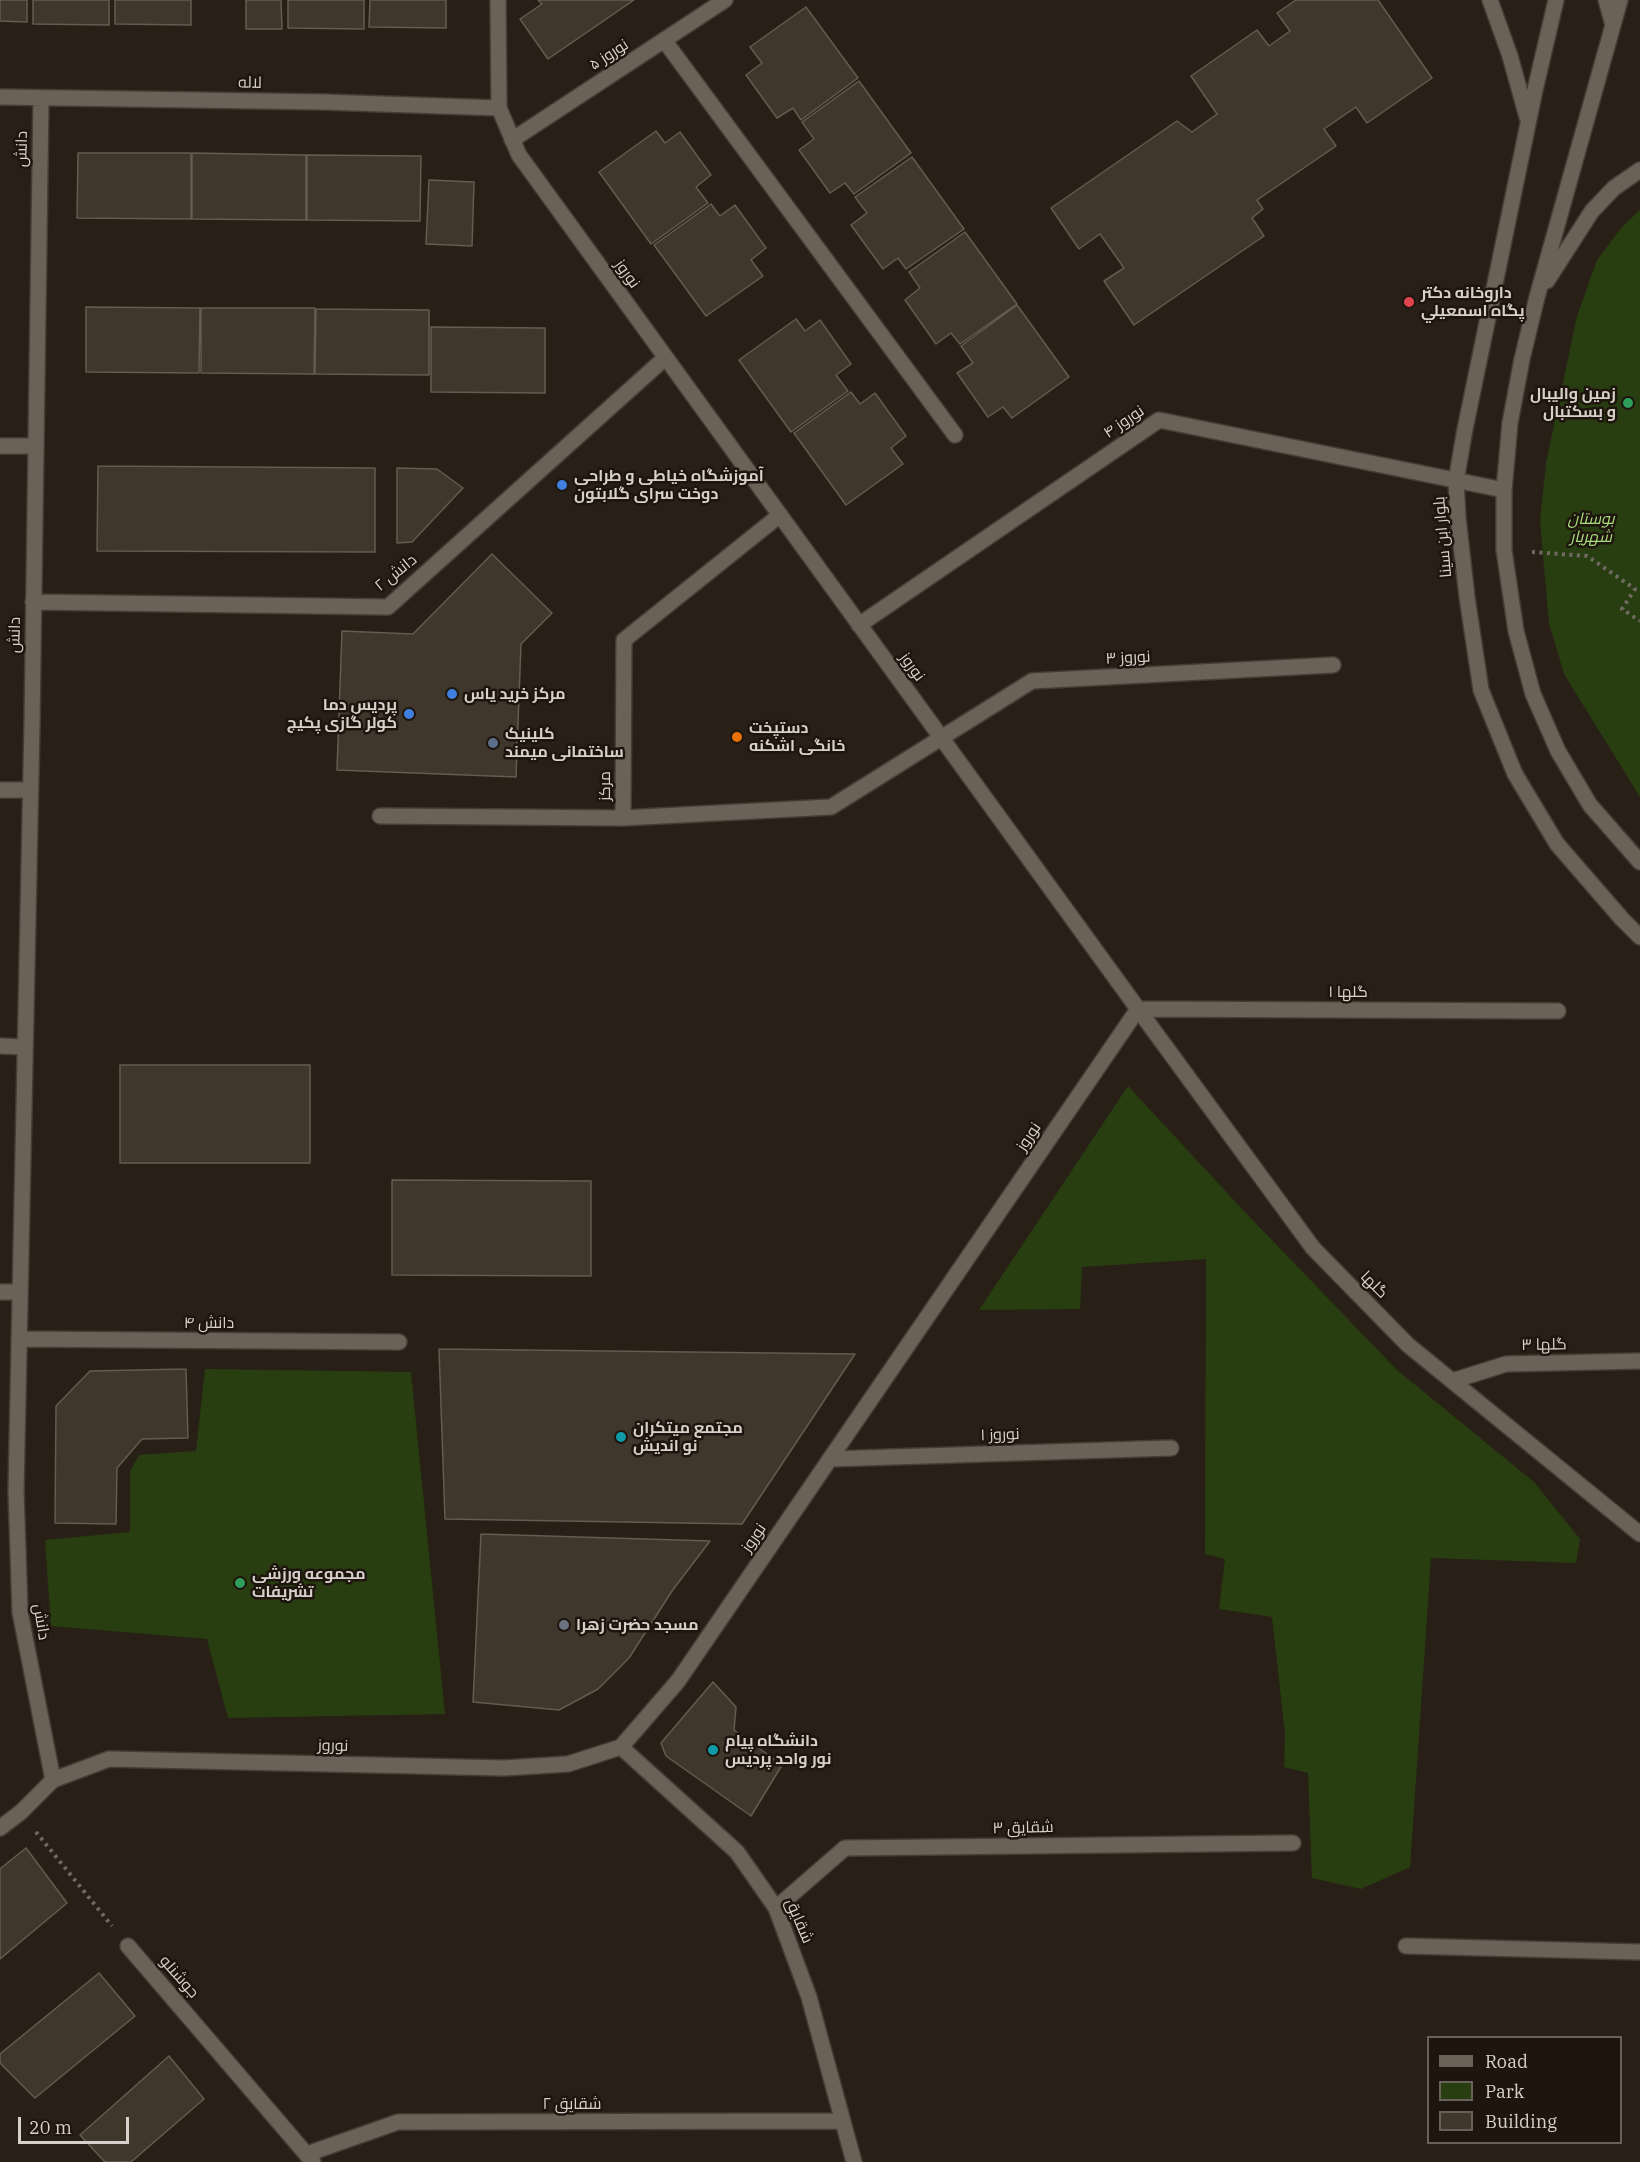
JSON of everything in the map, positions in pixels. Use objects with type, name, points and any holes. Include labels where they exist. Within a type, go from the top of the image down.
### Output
[{"type":"street","name":"نوروز","points":[[0,1828],[21,1812],[53,1780],[109,1759],[504,1768],[568,1764],[621,1747],[678,1681],[1138,1010],[519,155],[499,108],[498,0]]},
{"type":"street","name":"نوروز ۵","points":[[512,140],[725,0]]},
{"type":"street","points":[[1490,0],[1510,56],[1528,122]]},
{"type":"street","name":"بلوار ابن سینا","points":[[1558,0],[1551,20],[1528,122],[1456,481],[1458,518],[1481,690],[1515,774],[1557,844],[1640,937]]},
{"type":"street","points":[[1606,0],[1614,28]]},
{"type":"street","points":[[1620,0],[1537,297],[1522,359],[1510,423],[1504,490],[1504,550],[1515,631],[1533,694],[1558,752],[1590,805],[1640,862]]},
{"type":"street","points":[[664,40],[955,435]]},
{"type":"street","name":"لاله","points":[[0,98],[324,102],[499,108]]},
{"type":"street","name":"دانش","points":[[41,98],[16,1491],[20,1612],[53,1780]]},
{"type":"street","points":[[1537,297],[1592,211],[1614,188],[1640,170]]},
{"type":"street","name":"دانش ۲","points":[[33,602],[388,607],[666,358]]},
{"type":"street","name":"نوروز ۴","points":[[859,625],[1159,420],[1504,490]]},
{"type":"street","points":[[0,446],[36,446]]},
{"type":"street","name":"مرکز","points":[[380,816],[623,818],[624,640],[780,515]]},
{"type":"street","name":"نوروز ۳","points":[[623,818],[831,807],[1032,681],[1333,665]]},
{"type":"street","points":[[0,790],[30,790]]},
{"type":"street","name":"گلها ۱","points":[[1138,1010],[1558,1011]]},
{"type":"street","name":"گلها","points":[[1138,1010],[1313,1248],[1408,1345],[1640,1534]]},
{"type":"street","points":[[0,1046],[25,1047]]},
{"type":"street","points":[[0,1292],[20,1292]]},
{"type":"street","name":"دانش ۴","points":[[19,1339],[399,1342]]},
{"type":"street","name":"گلها ۳","points":[[1452,1381],[1506,1364],[1640,1361]]},
{"type":"street","name":"نوروز ۱","points":[[830,1459],[1171,1448]]},
{"type":"street","name":"شقایق","points":[[621,1747],[737,1852],[776,1908],[809,1997],[854,2162]]},
{"type":"street","name":"شقایق ۳","points":[[776,1908],[844,1848],[1293,1844]]},
{"type":"street","name":"جوشنلو","points":[[128,1946],[310,2158]]},
{"type":"street","points":[[1406,1946],[1640,1952]]},
{"type":"street","name":"شقایق ۲","points":[[310,2158],[398,2122],[843,2121]]},
{"type":"path","points":[[1504,550],[1587,556],[1635,589],[1622,609],[1640,621]]},
{"type":"path","points":[[21,1812],[128,1946]]},
{"type":"green space","name":"بوستان شهریار","points":[[1640,210],[1640,797],[1564,674],[1549,623],[1540,521],[1546,463],[1577,316],[1597,260],[1622,227]]},
{"type":"green space","points":[[1128,1086],[1397,1370],[1534,1482],[1580,1539],[1576,1563],[1431,1558],[1410,1867],[1361,1889],[1312,1878],[1308,1773],[1284,1767],[1285,1734],[1272,1617],[1219,1609],[1225,1559],[1205,1554],[1206,1259],[1082,1267],[1080,1309],[979,1310]]},
{"type":"green space","name":"مجموعه ورزشی تشریفات","points":[[205,1369],[411,1372],[445,1714],[228,1718],[207,1639],[51,1626],[45,1540],[130,1532],[130,1471],[139,1455],[196,1451]]},
{"type":"building","points":[[0,0],[27,0],[27,22],[0,21]]},
{"type":"building","points":[[33,0],[109,0],[109,25],[33,24]]},
{"type":"building","points":[[115,0],[191,0],[191,25],[115,24]]},
{"type":"building","points":[[246,0],[281,0],[282,29],[246,29]]},
{"type":"building","points":[[288,0],[364,0],[364,29],[288,28]]},
{"type":"building","points":[[370,0],[446,0],[446,28],[369,27]]},
{"type":"building","points":[[538,0],[634,0],[548,59],[520,19],[542,4]]},
{"type":"building","points":[[1296,0],[1378,0],[1432,78],[1367,123],[1356,107],[1324,129],[1336,146],[1257,200],[1263,209],[1252,218],[1264,236],[1134,325],[1104,281],[1124,268],[1100,234],[1079,249],[1051,208],[1177,121],[1192,132],[1217,114],[1191,76],[1257,30],[1269,46],[1290,31],[1277,13]]},
{"type":"building","points":[[806,7],[858,78],[801,120],[793,108],[777,118],[746,75],[762,63],[750,47]]},
{"type":"building","points":[[859,81],[911,153],[854,194],[845,183],[830,193],[799,150],[814,139],[802,122]]},
{"type":"building","points":[[656,131],[665,143],[680,132],[711,175],[696,187],[708,203],[651,244],[599,172]]},
{"type":"building","points":[[78,153],[191,153],[191,219],[77,218]]},
{"type":"building","points":[[192,153],[306,155],[306,220],[192,219]]},
{"type":"building","points":[[307,155],[421,156],[420,221],[307,220]]},
{"type":"building","points":[[912,157],[964,229],[906,269],[898,258],[883,269],[851,225],[867,213],[855,197]]},
{"type":"building","points":[[429,180],[474,182],[472,246],[426,244]]},
{"type":"building","points":[[711,204],[720,216],[735,205],[766,248],[751,260],[763,276],[706,316],[654,245]]},
{"type":"building","points":[[965,232],[1017,304],[960,344],[951,333],[936,344],[905,300],[920,288],[909,272]]},
{"type":"building","points":[[1017,305],[1069,377],[1012,418],[1003,407],[988,417],[957,373],[973,363],[961,346]]},
{"type":"building","points":[[86,307],[200,308],[199,373],[86,372]]},
{"type":"building","points":[[201,308],[315,308],[314,374],[201,373]]},
{"type":"building","points":[[316,309],[429,310],[429,375],[315,374]]},
{"type":"building","points":[[796,319],[805,331],[820,320],[851,364],[836,375],[848,391],[791,432],[739,360]]},
{"type":"building","points":[[431,327],[545,328],[545,393],[431,392]]},
{"type":"building","points":[[851,392],[860,404],[875,393],[906,436],[891,448],[903,464],[846,505],[794,433]]},
{"type":"building","points":[[98,466],[375,468],[375,552],[97,551]]},
{"type":"building","points":[[397,468],[437,469],[463,488],[412,542],[397,543]]},
{"type":"building","points":[[492,554],[552,613],[521,644],[516,777],[337,770],[342,631],[413,634]]},
{"type":"building","points":[[120,1065],[310,1065],[310,1163],[120,1163]]},
{"type":"building","points":[[392,1180],[591,1181],[591,1276],[392,1275]]},
{"type":"building","name":"مجتمع میتکران نو اندیش","points":[[439,1349],[855,1354],[742,1524],[445,1519]]},
{"type":"building","points":[[186,1369],[188,1438],[142,1439],[117,1468],[116,1524],[55,1523],[56,1406],[90,1371]]},
{"type":"building","name":"مسجد حضرت زهرا","points":[[481,1534],[710,1541],[672,1591],[629,1658],[598,1689],[559,1710],[473,1702]]},
{"type":"building","name":"دانشگاه پیام نور واحد پردیس","points":[[713,1682],[736,1707],[734,1730],[782,1765],[751,1816],[666,1756],[661,1743]]},
{"type":"building","points":[[26,1848],[67,1903],[0,1959],[0,1869]]},
{"type":"building","points":[[99,1973],[135,2016],[35,2098],[0,2063],[0,2054]]},
{"type":"building","points":[[169,2056],[204,2099],[131,2162],[105,2162],[80,2135]]},
{"type":"place","name":"داروخانه دكتر پگاه اسمعيلي","points":[[1409,302]]},
{"type":"place","name":"زمین والیبال و بسکتبال","points":[[1628,403]]},
{"type":"place","name":"آموزشگاه خیاطی و طراحی دوخت سرای گلابتون","points":[[562,485]]},
{"type":"place","name":"مرکز خرید یاس","points":[[452,694]]},
{"type":"place","name":"پردیس دما کولر گازی پکیج","points":[[409,714]]},
{"type":"place","name":"دستپخت خانگی اشکنه","points":[[737,737]]},
{"type":"place","name":"کلینیک ساختمانی میمند","points":[[493,743]]},
{"type":"place","name":"مجتمع میتکران نو اندیش","points":[[621,1437]]},
{"type":"place","name":"مجموعه ورزشی تشریفات","points":[[240,1583]]},
{"type":"place","name":"مسجد حضرت زهرا","points":[[564,1625]]},
{"type":"place","name":"دانشگاه پیام نور واحد پردیس","points":[[713,1750]]}]
